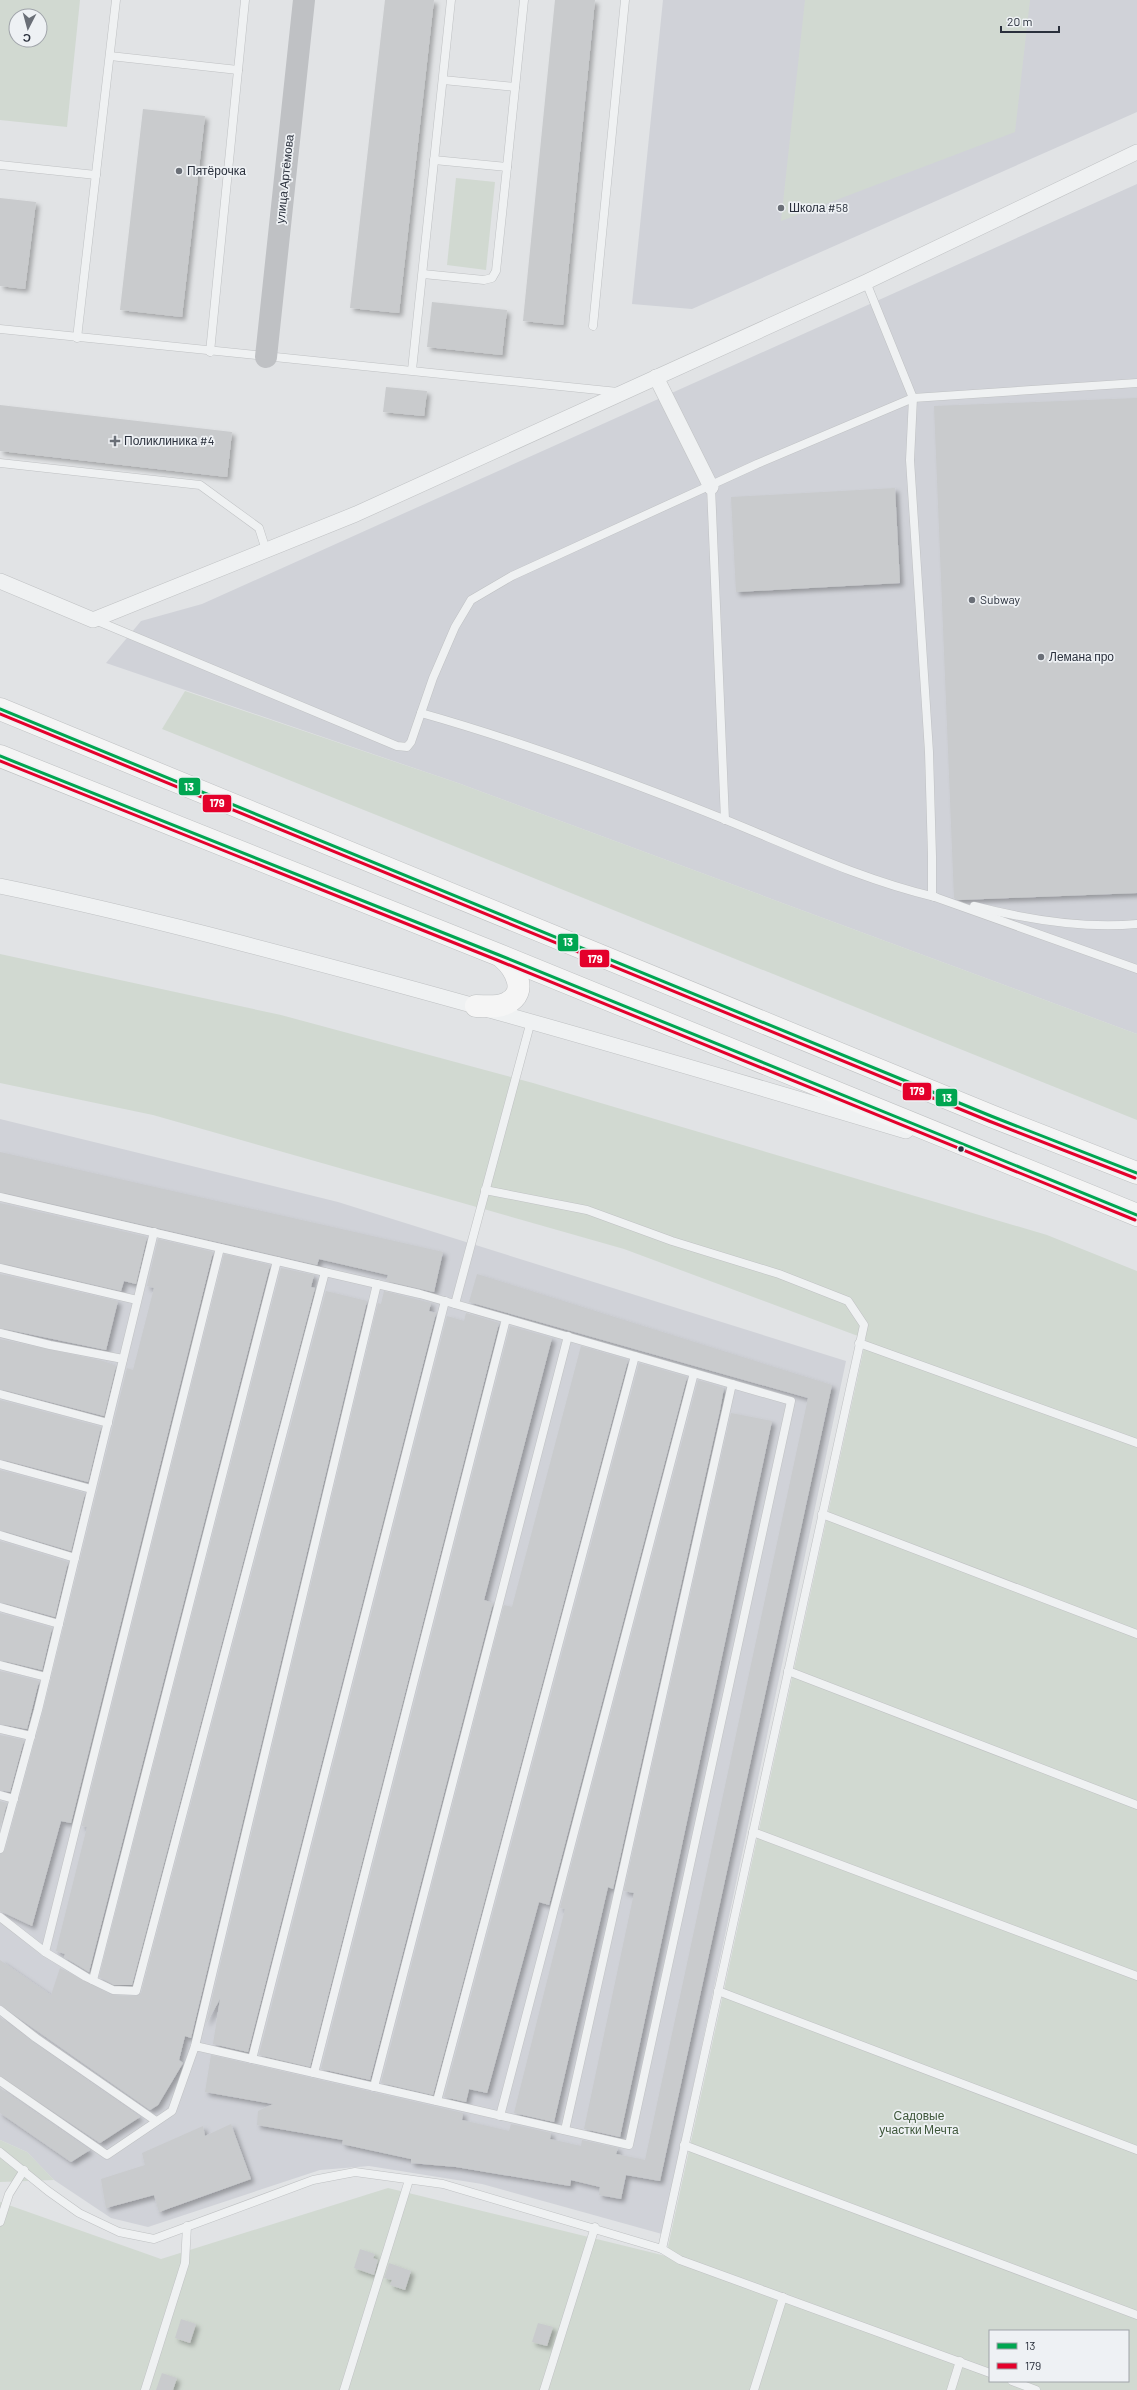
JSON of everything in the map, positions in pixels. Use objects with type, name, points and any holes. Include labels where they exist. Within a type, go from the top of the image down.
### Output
[{"type":"main road","points":[[0,709],[991,1116],[1137,1173]]},
{"type":"main road","points":[[0,756],[500,955],[979,1152],[1137,1215]]},
{"type":"main road","points":[[476,1006],[498,1006],[508,1003],[515,995],[519,983],[517,972],[500,955]]},
{"type":"street","name":"улица Артёмова","points":[[266,357],[304,0]]},
{"type":"street","points":[[0,581],[93,620],[356,514],[866,282],[1137,152]]},
{"type":"street","points":[[656,378],[711,487]]},
{"type":"street","points":[[0,886],[248,944],[595,1038],[979,1152]]},
{"type":"lane","points":[[77,338],[116,0]]},
{"type":"lane","points":[[210,352],[245,0]]},
{"type":"lane","points":[[412,370],[451,0]]},
{"type":"lane","points":[[423,274],[484,280],[492,278],[496,271],[524,0]]},
{"type":"lane","points":[[593,326],[625,0]]},
{"type":"lane","points":[[110,56],[238,70]]},
{"type":"lane","points":[[443,80],[515,87]]},
{"type":"lane","points":[[434,160],[507,168]]},
{"type":"lane","points":[[0,165],[96,175]]},
{"type":"lane","points":[[866,282],[913,398],[910,460],[929,752],[932,896]]},
{"type":"lane","points":[[0,329],[210,352],[412,370],[623,392]]},
{"type":"lane","points":[[93,620],[397,746],[406,747],[411,742],[433,678],[455,626],[471,600],[512,576],[711,487],[757,464],[913,398],[1137,383]]},
{"type":"lane","points":[[0,463],[200,485],[259,528],[266,550]]},
{"type":"lane","points":[[711,487],[725,820]]},
{"type":"lane","points":[[421,713],[582,766],[725,820],[815,857],[906,890],[1010,915],[1106,927],[1137,924]]},
{"type":"lane","points":[[932,896],[1137,969]]},
{"type":"lane","points":[[454,1304],[531,1021]]},
{"type":"lane","points":[[484,1190],[587,1210],[672,1241],[779,1274],[848,1301],[864,1325],[662,2248]]},
{"type":"lane","points":[[0,1197],[445,1301],[791,1401],[629,2145],[195,2046]]},
{"type":"lane","points":[[0,1850],[46,1677],[154,1232]]},
{"type":"lane","points":[[45,1952],[220,1248]]},
{"type":"lane","points":[[93,1980],[277,1261]]},
{"type":"lane","points":[[0,1268],[137,1300]]},
{"type":"lane","points":[[0,1918],[45,1952],[93,1980],[113,1990],[136,1990],[325,1272]]},
{"type":"lane","points":[[0,2081],[107,2155],[172,2111],[195,2046],[377,1284]]},
{"type":"lane","points":[[252,2059],[445,1301]]},
{"type":"lane","points":[[314,2073],[506,1319]]},
{"type":"lane","points":[[0,1333],[50,1345],[123,1359]]},
{"type":"lane","points":[[374,2087],[568,1336]]},
{"type":"lane","points":[[859,1343],[1137,1443]]},
{"type":"lane","points":[[437,2101],[635,1356]]},
{"type":"lane","points":[[500,2116],[694,1373]]},
{"type":"lane","points":[[565,2130],[732,1384]]},
{"type":"lane","points":[[0,1394],[108,1423]]},
{"type":"lane","points":[[0,1464],[91,1489]]},
{"type":"lane","points":[[822,1514],[1137,1634]]},
{"type":"lane","points":[[0,1536],[75,1558]]},
{"type":"lane","points":[[0,1607],[59,1624]]},
{"type":"lane","points":[[0,1665],[46,1677]]},
{"type":"lane","points":[[788,1671],[1137,1805]]},
{"type":"lane","points":[[0,1728],[31,1736]]},
{"type":"lane","points":[[0,1795],[14,1799]]},
{"type":"lane","points":[[753,1832],[1137,1976]]},
{"type":"lane","points":[[718,1991],[1137,2150]]},
{"type":"lane","points":[[0,2010],[36,2038],[156,2121]]},
{"type":"lane","points":[[684,2145],[1137,2315]]},
{"type":"lane","points":[[0,2152],[48,2191],[79,2213],[119,2232],[154,2239],[313,2180],[355,2172],[443,2184],[662,2248],[680,2260],[989,2373]]},
{"type":"lane","points":[[0,2222],[9,2194],[24,2170]]},
{"type":"lane","points":[[344,2390],[409,2180]]},
{"type":"lane","points":[[145,2390],[185,2263],[187,2226]]},
{"type":"lane","points":[[544,2390],[594,2227]]},
{"type":"lane","points":[[754,2390],[784,2297]]},
{"type":"lane","points":[[951,2390],[960,2361]]},
{"type":"lane","points":[[1015,2382],[1036,2390]]},
{"type":"shaded area","name":"Школа #58","points":[[663,0],[1137,0],[1137,112],[692,309],[632,304]]},
{"type":"shaded area","points":[[1137,184],[1137,1034],[458,783],[106,663],[141,621],[202,604]]},
{"type":"shaded area","points":[[0,1119],[338,1202],[846,1361],[662,2234],[482,2184],[369,2166],[320,2170],[148,2227],[111,2218],[54,2180],[27,2152],[0,2140]]},
{"type":"green space","points":[[0,0],[80,0],[67,127],[0,120]]},
{"type":"green space","points":[[805,0],[1030,0],[1015,132],[781,221]]},
{"type":"green space","points":[[456,178],[495,182],[486,270],[447,265]]},
{"type":"green space","points":[[185,691],[458,783],[1137,1034],[1137,1120],[162,729]]},
{"type":"green space","name":"Садовые участки Мечта","points":[[0,954],[281,1015],[533,1083],[1047,1235],[1137,1271],[1137,2390],[0,2390],[0,2202],[161,2259],[388,2188],[666,2256],[866,1339],[624,1249],[153,1115],[0,1083]]},
{"type":"green space","points":[[0,2140],[27,2152],[54,2180],[0,2182]]},
{"type":"building","points":[[385,0],[434,0],[399,313],[350,308]]},
{"type":"building","points":[[555,0],[595,0],[563,325],[523,321]]},
{"type":"building","points":[[143,109],[205,116],[182,317],[120,310]]},
{"type":"building","points":[[0,198],[36,202],[25,289],[0,286]]},
{"type":"building","points":[[432,302],[507,310],[502,355],[427,347]]},
{"type":"building","points":[[386,387],[427,391],[424,416],[383,412]]},
{"type":"building","name":"Лемана про","points":[[1137,398],[1137,893],[959,900],[954,898],[934,406]]},
{"type":"building","name":"Поликлиника #4","points":[[0,405],[232,432],[227,477],[0,451]]},
{"type":"building","points":[[895,488],[900,583],[736,592],[731,497]]},
{"type":"building","points":[[0,1152],[443,1252],[434,1292],[386,1281],[388,1275],[319,1259],[317,1265],[0,1192]]},
{"type":"building","points":[[0,1203],[147,1237],[136,1284],[124,1281],[121,1291],[0,1263]]},
{"type":"building","points":[[158,1239],[213,1252],[71,1823],[61,1821],[32,1926],[0,1911],[0,1854],[5,1850],[43,1711],[127,1368],[133,1370],[154,1288],[147,1286]]},
{"type":"building","points":[[224,1254],[270,1265],[89,1972],[64,1957],[65,1954],[56,1951],[87,1827],[82,1826]]},
{"type":"building","points":[[281,1268],[314,1275],[311,1287],[315,1288],[132,1985],[114,1985],[99,1977]]},
{"type":"building","points":[[0,1274],[118,1301],[106,1350],[0,1328]]},
{"type":"building","points":[[477,1274],[832,1385],[660,2181],[626,2175],[621,2199],[599,2195],[600,2187],[571,2180],[570,2186],[456,2167],[411,2163],[411,2159],[342,2144],[343,2140],[257,2125],[258,2111],[273,2104],[205,2092],[211,2055],[463,2113],[462,2120],[509,2131],[511,2124],[551,2133],[550,2139],[581,2146],[582,2140],[618,2148],[616,2154],[645,2160],[808,1398],[469,1302]]},
{"type":"building","points":[[326,1291],[367,1301],[191,2038],[185,2036],[179,2060],[183,2063],[158,2105],[150,2110],[0,2005],[0,1960],[51,1995],[60,1968],[111,1995],[136,1996],[141,1993]]},
{"type":"building","points":[[384,1291],[431,1303],[429,1311],[436,1313],[248,2052],[213,2044],[220,1999],[206,2024],[378,1303],[381,1304]]},
{"type":"building","points":[[466,1313],[499,1323],[310,2067],[259,2055],[447,1316],[464,1321]]},
{"type":"building","points":[[510,1326],[552,1338],[484,1600],[493,1603],[370,2080],[321,2069]]},
{"type":"building","points":[[0,1339],[103,1361],[116,1366],[104,1416],[0,1389]]},
{"type":"building","points":[[581,1346],[628,1360],[433,2095],[381,2083],[504,1605],[512,1607]]},
{"type":"building","points":[[639,1363],[687,1377],[549,1905],[539,1902],[487,2093],[469,2089],[466,2102],[444,2097]]},
{"type":"building","points":[[698,1380],[724,1388],[720,1410],[613,1889],[608,1887],[554,2122],[514,2113],[565,1909],[560,1908]]},
{"type":"building","points":[[0,1400],[101,1427],[88,1482],[0,1459]]},
{"type":"building","points":[[731,1413],[772,1421],[620,2137],[584,2129],[634,1893],[624,1891]]},
{"type":"building","points":[[0,1470],[85,1493],[71,1551],[0,1530]]},
{"type":"building","points":[[0,1541],[68,1562],[55,1617],[0,1602]]},
{"type":"building","points":[[0,1613],[52,1628],[42,1670],[0,1660]]},
{"type":"building","points":[[0,1671],[39,1681],[27,1729],[0,1724]]},
{"type":"building","points":[[0,1735],[24,1740],[10,1792],[0,1790]]},
{"type":"building","points":[[0,1801],[7,1803],[0,1828]]},
{"type":"building","points":[[0,2017],[140,2117],[100,2143],[0,2076]]},
{"type":"building","points":[[0,2088],[90,2150],[71,2162],[0,2113]]},
{"type":"building","points":[[231,2124],[251,2179],[159,2212],[154,2195],[106,2208],[101,2179],[145,2165],[142,2153],[203,2126],[205,2136]]},
{"type":"building","points":[[360,2249],[375,2254],[373,2258],[378,2260],[374,2275],[354,2268]]},
{"type":"building","points":[[389,2263],[411,2271],[405,2290],[390,2285],[392,2280],[384,2278]]},
{"type":"building","points":[[181,2319],[196,2324],[190,2343],[175,2338]]},
{"type":"building","points":[[538,2323],[553,2327],[547,2346],[532,2342]]},
{"type":"building","points":[[162,2373],[177,2378],[173,2390],[156,2390]]},
{"type":"transit line","name":"13","points":[[0,709],[991,1116],[1137,1173]]},
{"type":"transit line","name":"179","points":[[0,714],[989,1121],[1135,1178]]},
{"type":"transit line","name":"13","points":[[0,756],[499,955],[1137,1215]]},
{"type":"transit line","name":"179","points":[[0,761],[497,960],[1135,1220]]},
{"type":"place","name":"Пятёрочка","points":[[179,171]]},
{"type":"place","name":"Школа #58","points":[[781,208]]},
{"type":"place","name":"Поликлиника #4","points":[[115,441]]},
{"type":"place","name":"Subway","points":[[972,600]]},
{"type":"place","name":"Лемана про","points":[[1041,657]]}]
